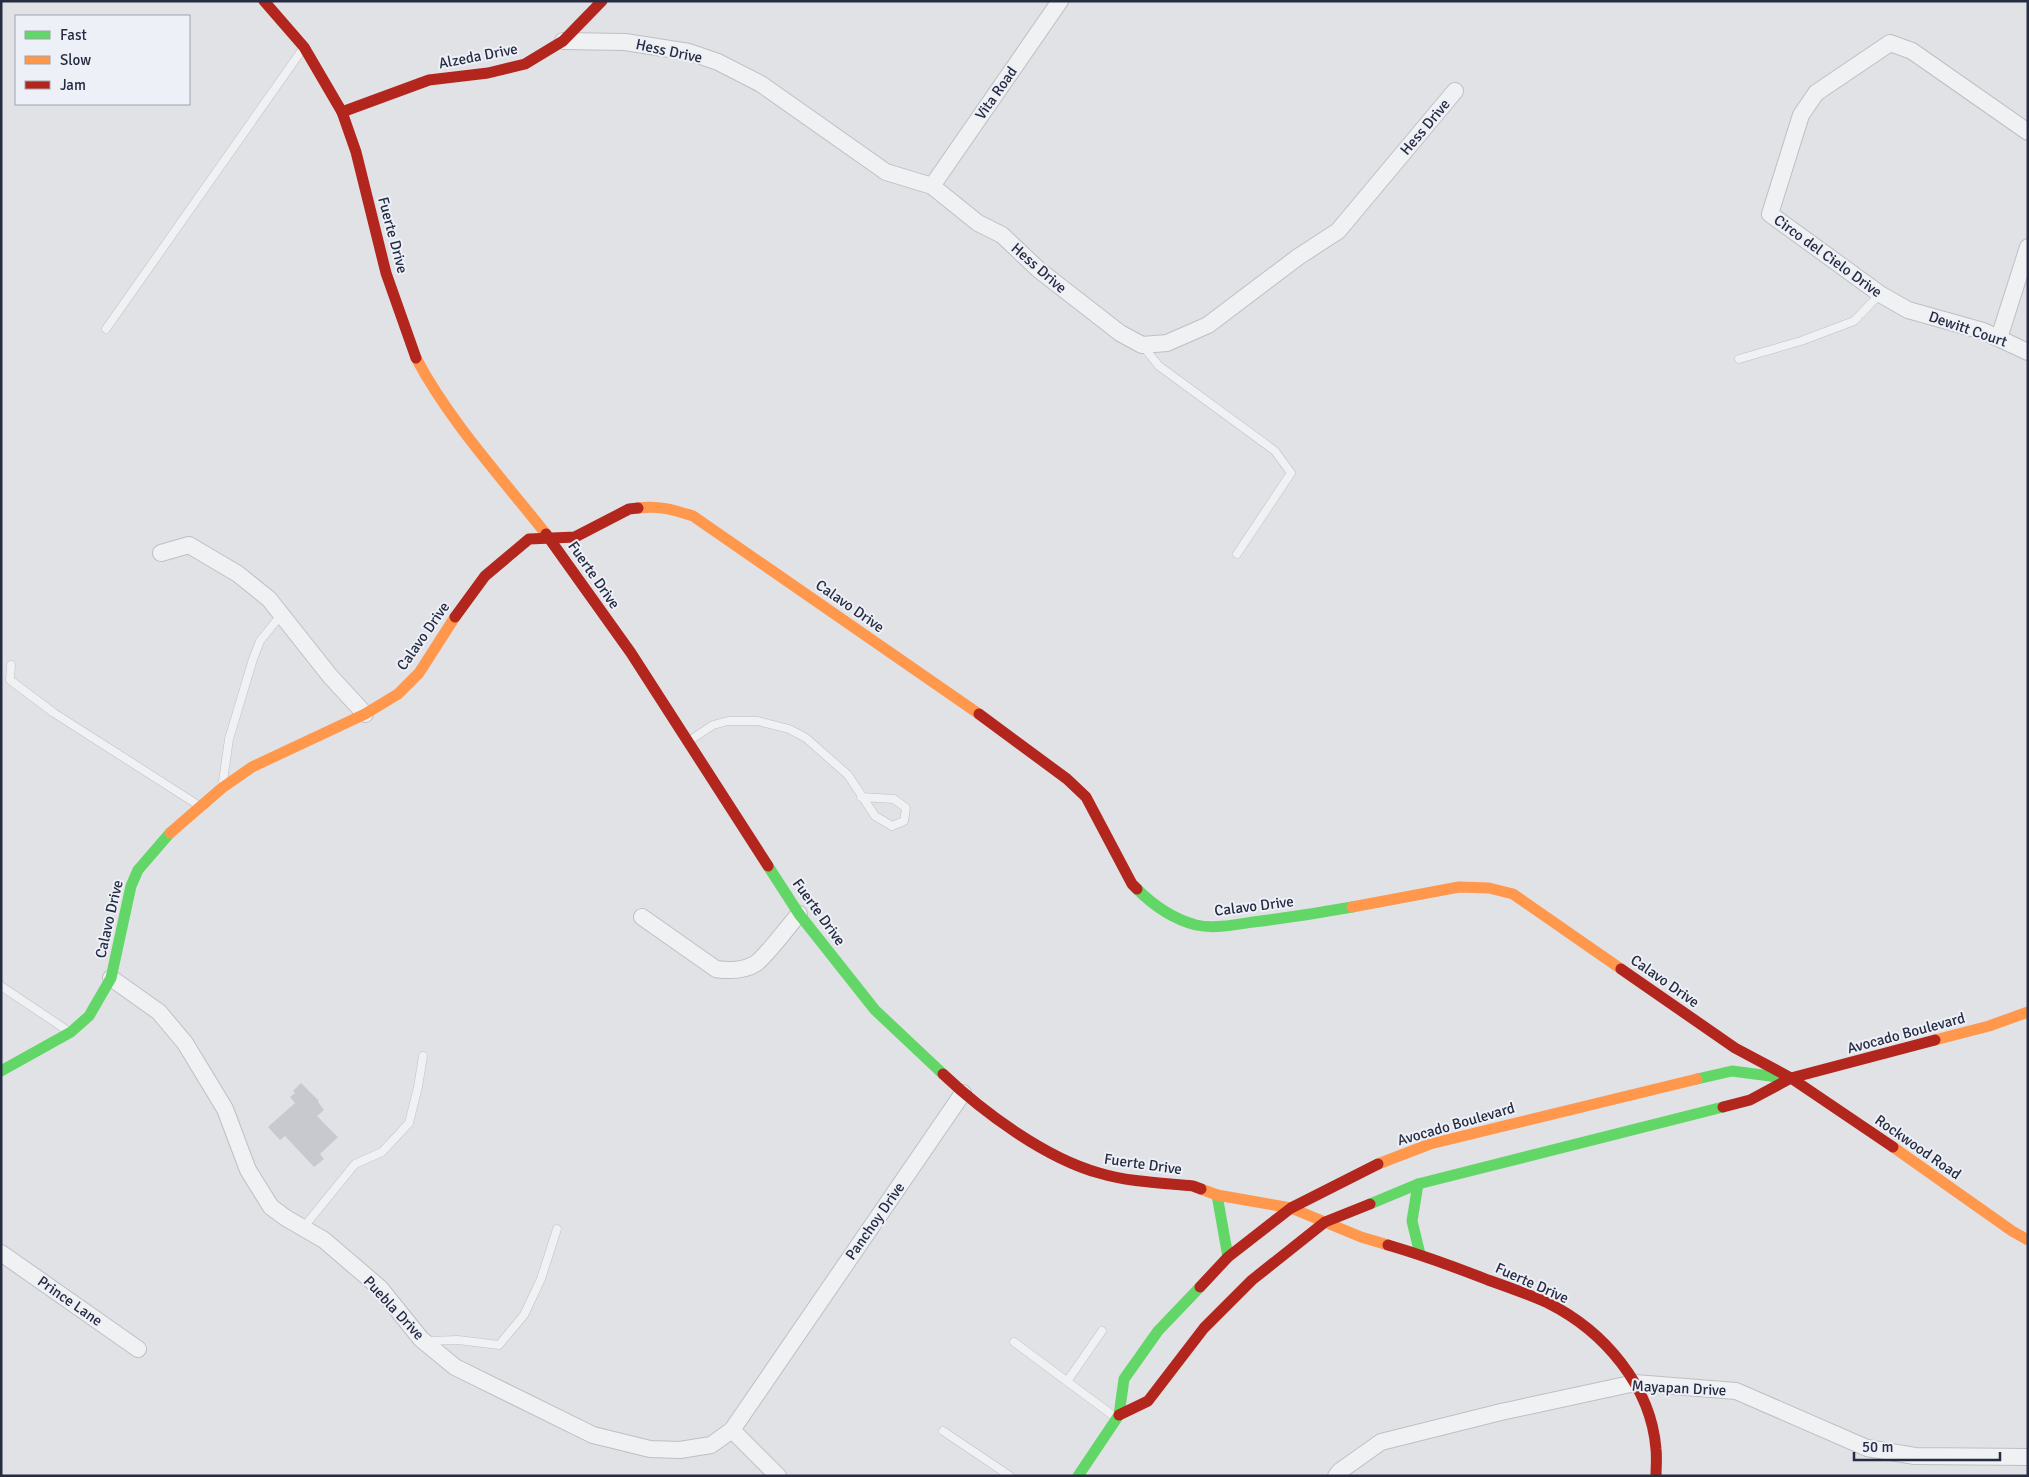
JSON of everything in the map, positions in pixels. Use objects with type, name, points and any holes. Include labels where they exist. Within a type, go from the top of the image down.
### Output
[{"type":"main road","name":"Fuerte Drive","points":[[264,1],[304,48],[342,112],[356,152],[386,273],[415,354],[426,374],[468,436],[550,539],[631,653],[799,914],[876,1010],[963,1093],[1041,1149],[1077,1166],[1122,1179],[1194,1186],[1217,1195],[1291,1208],[1361,1237],[1420,1254],[1534,1297],[1572,1317],[1592,1332],[1610,1350],[1635,1383],[1645,1404],[1652,1426],[1656,1449],[1656,1476]]},
{"type":"main road","name":"Alzeda Drive","points":[[342,112],[429,80],[488,72],[525,64],[563,41],[602,1]]},
{"type":"main road","name":"Calavo Drive","points":[[1,1071],[71,1032],[89,1016],[111,978],[130,886],[138,870],[163,839],[200,806],[252,767],[365,714],[398,694],[419,673],[448,626],[485,576],[528,539],[575,537],[628,509],[651,506],[672,509],[693,516],[994,724],[1067,779],[1086,797],[1132,884],[1149,902],[1173,917],[1197,925],[1217,927],[1314,914],[1459,887],[1489,888],[1513,894],[1735,1048],[1791,1078]]},
{"type":"main road","name":"Avocado Boulevard","points":[[1118,1417],[1148,1401],[1204,1328],[1252,1280],[1325,1222],[1418,1184],[1750,1100],[1791,1078],[1989,1026],[2028,1012]]},
{"type":"main road","name":"Avocado Boulevard","points":[[1078,1476],[1118,1417],[1124,1379],[1158,1331],[1228,1257],[1291,1208],[1369,1168],[1443,1141],[1732,1071],[1791,1078]]},
{"type":"main road","name":"Rockwood Road","points":[[1791,1078],[2012,1231],[2028,1240]]},
{"type":"main road","points":[[1418,1184],[1412,1221],[1420,1254]]},
{"type":"main road","points":[[1217,1195],[1228,1257]]},
{"type":"street","name":"Vita Road","points":[[932,186],[1060,1]]},
{"type":"street","name":"Hess Drive","points":[[563,41],[624,42],[688,52],[718,62],[761,84],[886,172],[932,186],[978,223],[1002,235],[1039,270],[1120,333],[1142,345],[1167,343],[1208,325],[1298,257],[1338,232],[1455,91]]},
{"type":"street","name":"Circo del Cielo Drive","points":[[1908,310],[1880,294],[1770,214],[1801,115],[1816,93],[1890,43],[1912,51],[2028,132]]},
{"type":"street","points":[[1999,338],[2028,247]]},
{"type":"street","name":"Dewitt Court","points":[[1908,310],[1983,331],[2028,352]]},
{"type":"street","points":[[161,553],[189,546],[238,574],[268,599],[330,676],[365,714]]},
{"type":"street","points":[[642,916],[716,969],[728,970],[739,969],[756,963],[799,914]]},
{"type":"street","name":"Puebla Drive","points":[[111,978],[159,1012],[185,1043],[225,1109],[248,1170],[271,1208],[324,1240],[380,1288],[424,1341],[455,1367],[593,1435],[650,1449],[680,1450],[711,1445],[732,1430],[786,1349]]},
{"type":"street","name":"Panchoy Drive","points":[[786,1349],[963,1093]]},
{"type":"street","name":"Prince Lane","points":[[1,1253],[138,1349]]},
{"type":"street","name":"Mayapan Drive","points":[[1336,1476],[1340,1471],[1381,1442],[1501,1412],[1635,1383],[1736,1391],[1867,1448],[1915,1456],[2028,1457]]},
{"type":"street","points":[[732,1430],[778,1476]]},
{"type":"lane","points":[[106,329],[304,48]]},
{"type":"lane","points":[[1739,359],[1800,342],[1854,321],[1880,294]]},
{"type":"lane","points":[[1142,345],[1159,366],[1275,451],[1291,473],[1237,554]]},
{"type":"lane","points":[[222,788],[229,739],[253,659],[260,641],[281,615]]},
{"type":"lane","points":[[11,665],[10,680],[54,713],[200,806]]},
{"type":"lane","points":[[688,742],[713,725],[728,721],[758,721],[789,729],[806,738],[848,775],[861,797],[875,816],[892,826],[904,820],[906,808],[894,799],[861,797]]},
{"type":"lane","points":[[1,986],[71,1032]]},
{"type":"lane","points":[[303,1228],[355,1164],[382,1152],[409,1123],[418,1087],[422,1056]]},
{"type":"lane","points":[[424,1341],[458,1340],[500,1345],[524,1315],[541,1280],[557,1229]]},
{"type":"lane","points":[[1068,1380],[1102,1331]]},
{"type":"lane","points":[[1014,1342],[1118,1417]]},
{"type":"lane","points":[[943,1431],[1010,1476]]},
{"type":"building","points":[[301,1083],[319,1101],[324,1110],[317,1116],[338,1137],[320,1154],[324,1159],[314,1167],[285,1136],[280,1140],[268,1127],[295,1103],[290,1097]]},
{"type":"traffic: fast","points":[[1,1071],[71,1032],[89,1016],[111,978],[131,886],[138,870],[170,833]]},
{"type":"traffic: fast","points":[[768,866],[799,914],[875,1010],[943,1074]]},
{"type":"traffic: fast","points":[[1137,889],[1150,901],[1172,915],[1203,926],[1217,927],[1352,907]]},
{"type":"traffic: fast","points":[[1697,1079],[1732,1071],[1778,1077]]},
{"type":"traffic: fast","points":[[1370,1204],[1418,1184],[1723,1107]]},
{"type":"traffic: fast","points":[[1418,1184],[1412,1221],[1420,1254]]},
{"type":"traffic: fast","points":[[1217,1195],[1228,1257]]},
{"type":"traffic: fast","points":[[1078,1476],[1119,1415],[1124,1379],[1158,1331],[1200,1287]]},
{"type":"traffic: slow","points":[[416,358],[460,427],[546,534]]},
{"type":"traffic: slow","points":[[638,508],[673,510],[693,516],[979,714]]},
{"type":"traffic: slow","points":[[170,833],[222,788],[252,767],[365,714],[398,694],[419,673],[455,617]]},
{"type":"traffic: slow","points":[[1352,907],[1459,887],[1489,888],[1513,894],[1621,969]]},
{"type":"traffic: slow","points":[[1935,1040],[1989,1026],[2028,1012]]},
{"type":"traffic: slow","points":[[1378,1164],[1430,1144],[1697,1079]]},
{"type":"traffic: slow","points":[[1893,1147],[2012,1231],[2028,1240]]},
{"type":"traffic: slow","points":[[1201,1189],[1217,1195],[1291,1208],[1361,1237],[1388,1245]]},
{"type":"traffic: jam","points":[[264,1],[304,47],[342,112],[356,152],[386,273],[416,358]]},
{"type":"traffic: jam","points":[[342,112],[429,80],[488,73],[525,64],[563,41],[602,1]]},
{"type":"traffic: jam","points":[[455,617],[485,576],[529,539],[575,537],[629,509],[638,508]]},
{"type":"traffic: jam","points":[[546,534],[631,653],[768,866]]},
{"type":"traffic: jam","points":[[979,714],[1067,779],[1086,797],[1132,884],[1137,889]]},
{"type":"traffic: jam","points":[[1621,969],[1735,1048],[1791,1078],[1893,1147]]},
{"type":"traffic: jam","points":[[1723,1107],[1750,1100],[1791,1078],[1935,1040]]},
{"type":"traffic: jam","points":[[943,1074],[996,1118],[1057,1157],[1099,1173],[1146,1182],[1193,1186],[1201,1189]]},
{"type":"traffic: jam","points":[[1200,1287],[1228,1257],[1291,1208],[1378,1164]]},
{"type":"traffic: jam","points":[[1119,1415],[1148,1401],[1204,1328],[1252,1280],[1325,1222],[1370,1204]]},
{"type":"traffic: jam","points":[[1388,1245],[1438,1261],[1548,1303],[1588,1329],[1621,1363],[1645,1404],[1652,1426],[1656,1449],[1656,1476]]}]
